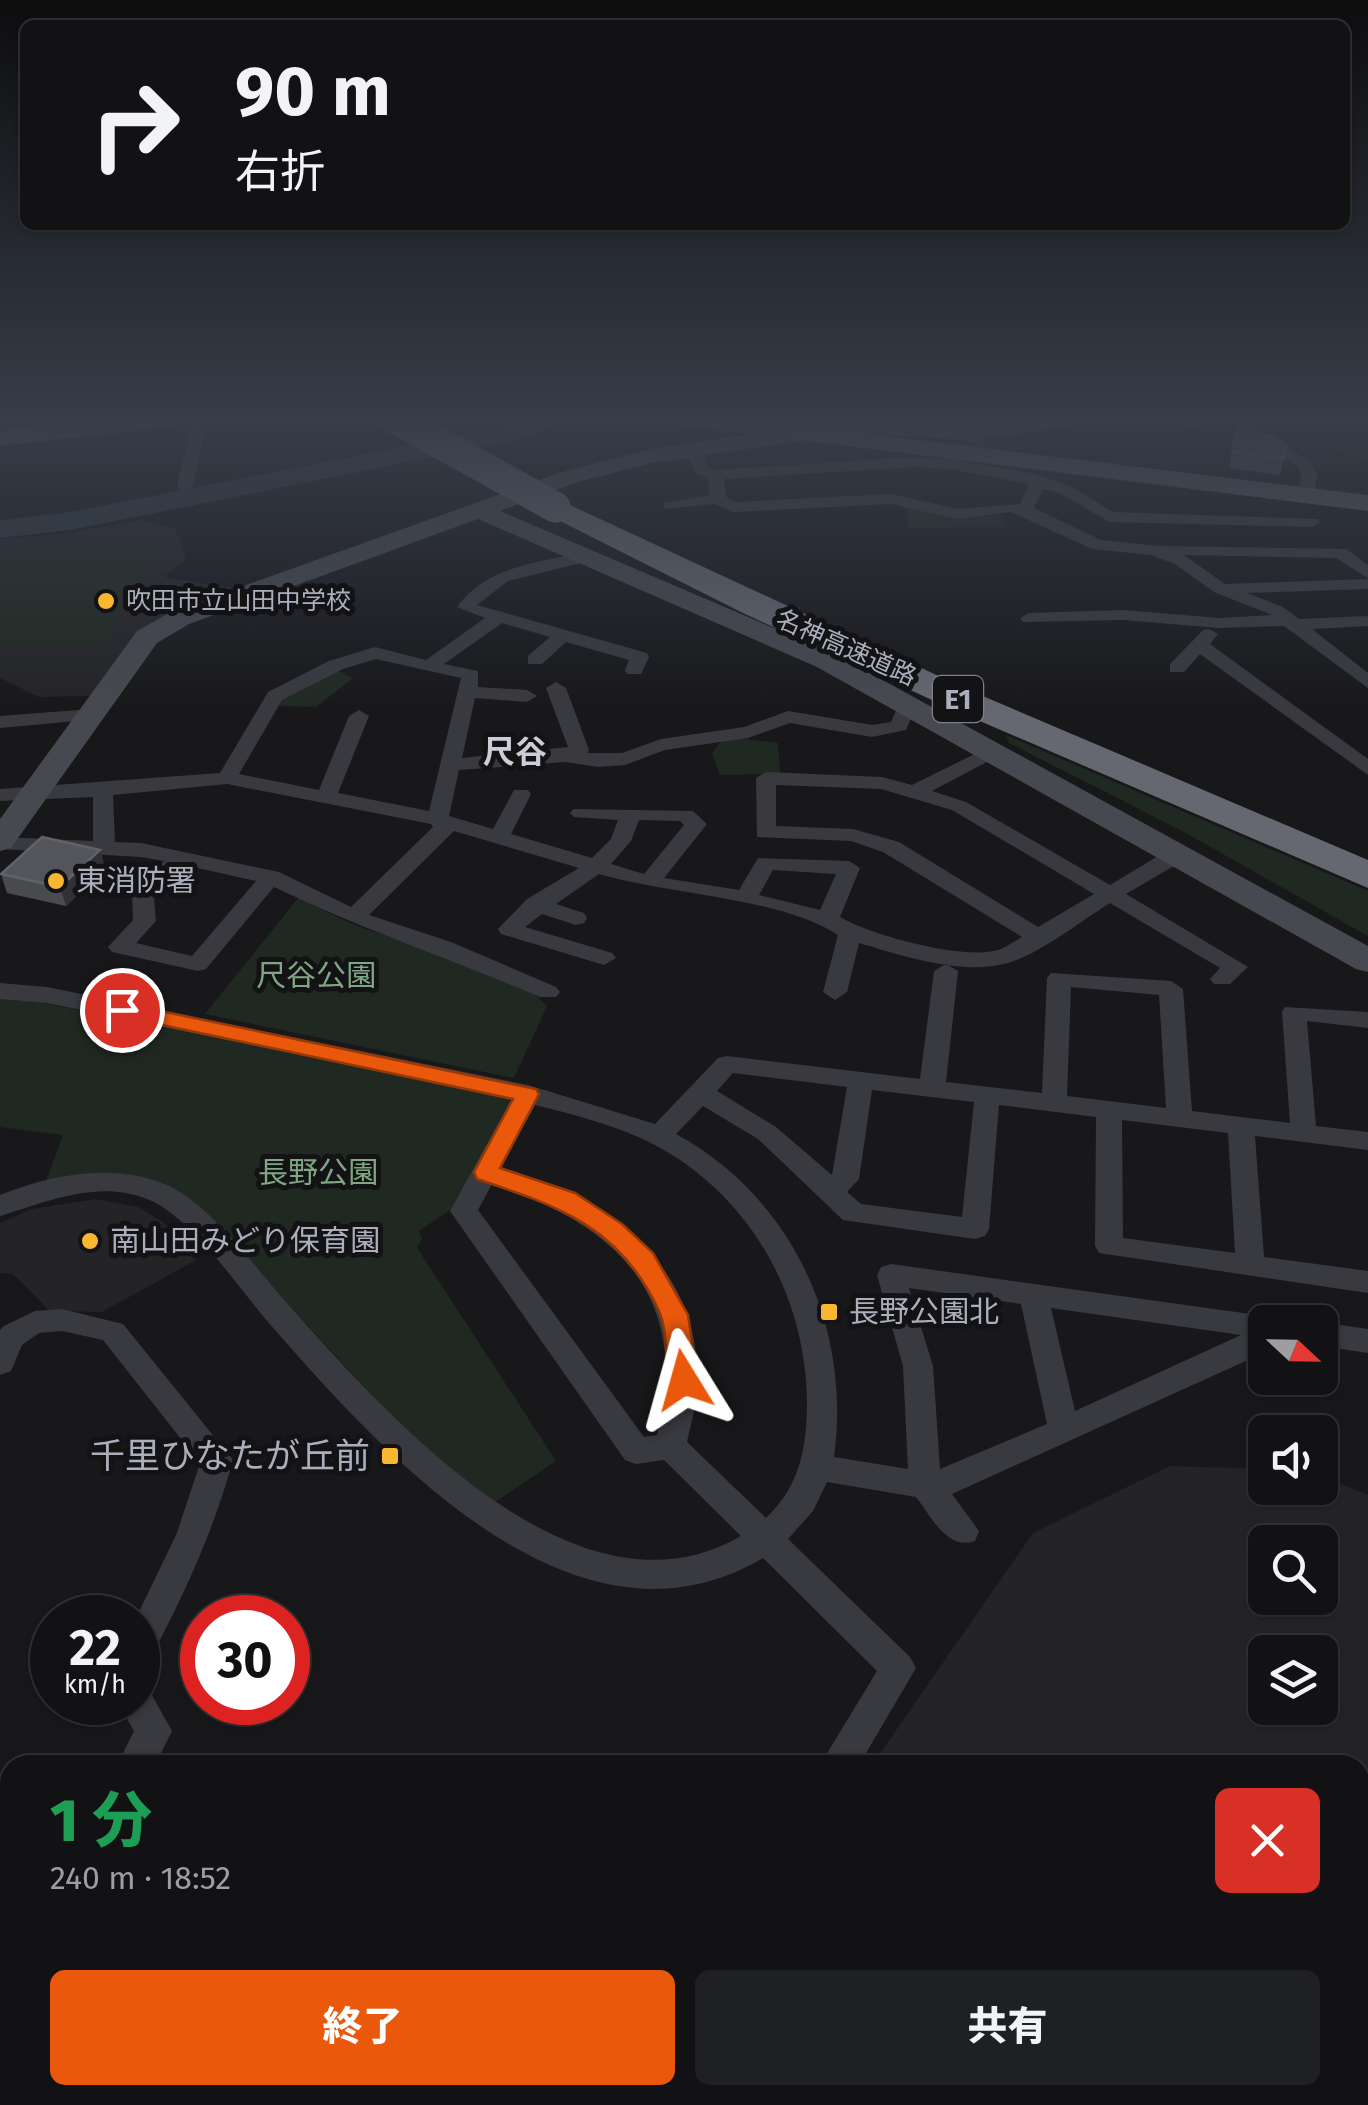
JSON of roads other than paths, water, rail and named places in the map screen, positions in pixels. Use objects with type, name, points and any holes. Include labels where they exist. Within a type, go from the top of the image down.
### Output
[{"type":"highway","name":"名神高速道路","points":[[588,515],[727,594],[952,696],[1368,875]]},
{"type":"highway","name":"名神高速道路","points":[[594,515],[1368,850]]},
{"type":"street","points":[[0,842],[147,637],[180,618],[464,515]]},
{"type":"street","points":[[490,515],[827,661],[1368,961]]},
{"type":"street","points":[[739,530],[746,515]]},
{"type":"street","points":[[1036,515],[1098,545],[1160,552],[1340,553],[1368,573]]},
{"type":"street","points":[[1106,515],[1312,522]]},
{"type":"street","points":[[1257,521],[1258,515]]},
{"type":"street","points":[[1142,568],[1160,552]]},
{"type":"street","points":[[1160,552],[1181,560],[1220,588],[1277,610],[1363,673]]},
{"type":"street","points":[[583,557],[507,576],[476,590],[466,607],[640,656],[634,670]]},
{"type":"street","points":[[1177,584],[1202,578]]},
{"type":"street","points":[[1220,588],[1368,584]]},
{"type":"street","points":[[1029,618],[1123,615],[1219,623],[1368,621]]},
{"type":"street","points":[[1120,637],[1123,615]]},
{"type":"street","points":[[429,666],[500,618]]},
{"type":"street","points":[[1177,668],[1219,623]]},
{"type":"street","points":[[535,660],[563,635]]},
{"type":"street","points":[[1200,645],[1368,769]]},
{"type":"street","points":[[227,778],[275,696],[336,665],[375,652],[471,675],[438,819],[444,828],[354,917]]},
{"type":"street","points":[[556,688],[578,750],[565,756]]},
{"type":"street","points":[[467,692],[527,696]]},
{"type":"street","points":[[450,765],[565,756],[598,761],[625,759],[661,745],[748,732],[788,717],[872,731],[900,726],[908,703]]},
{"type":"street","points":[[0,722],[91,715]]},
{"type":"street","points":[[327,796],[359,716]]},
{"type":"street","points":[[915,792],[993,751]]},
{"type":"street","points":[[0,795],[227,778],[438,819],[648,882],[746,898],[828,920],[850,933],[916,952],[986,959],[1006,956],[1176,855]]},
{"type":"street","points":[[1038,936],[891,846],[853,835],[766,832],[766,778],[882,783],[959,806],[1236,967],[1222,979]]},
{"type":"street","points":[[102,790],[104,847]]},
{"type":"street","points":[[499,837],[521,794]]},
{"type":"street","points":[[581,813],[686,815],[696,824],[648,882]]},
{"type":"street","points":[[604,958],[508,929],[535,904],[595,866],[622,841],[630,814]]},
{"type":"street","points":[[0,842],[104,847],[271,877],[354,917],[444,947],[548,992]]},
{"type":"street","points":[[180,858],[143,897],[145,921],[120,947],[198,964],[271,877]]},
{"type":"street","points":[[746,898],[766,863],[849,868],[828,920]]},
{"type":"street","points":[[535,904],[576,918]]},
{"type":"street","points":[[835,992],[850,933]]},
{"type":"street","points":[[932,1088],[946,970]]},
{"type":"street","points":[[1054,1103],[1059,978],[1171,989],[1180,1118]]},
{"type":"street","points":[[0,992],[47,994],[528,1094],[594,1111],[659,1136],[716,1175],[752,1211],[789,1262],[814,1323],[822,1384],[817,1466],[796,1505],[765,1540],[727,1563],[669,1577],[610,1572],[562,1556],[488,1511],[402,1447],[196,1220],[157,1192],[104,1183],[59,1187],[0,1206]]},
{"type":"street","points":[[1304,1134],[1294,1012],[1368,1020]]},
{"type":"street","points":[[659,1136],[703,1094],[726,1064],[1180,1118],[1367,1146]]},
{"type":"street","points":[[830,1191],[845,1180],[861,1080]]},
{"type":"street","points":[[528,1094],[464,1211],[636,1450],[670,1446]]},
{"type":"street","points":[[703,1094],[767,1133],[852,1214],[975,1229],[987,1096]]},
{"type":"street","points":[[1108,1109],[1109,1246],[1368,1282]]},
{"type":"street","points":[[1241,1126],[1250,1266]]},
{"type":"street","points":[[486,1172],[566,1200],[613,1230],[644,1260],[674,1315],[684,1380],[670,1446]]},
{"type":"street","points":[[963,1531],[925,1485],[918,1366],[891,1275],[1248,1327]]},
{"type":"street","points":[[1033,1295],[1064,1429]]},
{"type":"street","points":[[0,1363],[11,1336],[26,1325],[90,1322],[113,1332],[217,1460],[206,1502],[160,1607]]},
{"type":"street","points":[[1338,1336],[1368,1340]]},
{"type":"street","points":[[817,1466],[925,1485],[954,1480],[1248,1347]]},
{"type":"street","points":[[670,1446],[898,1668],[844,1755]]},
{"type":"street","points":[[141,1755],[154,1731],[150,1725]]},
{"type":"waterway","points":[[0,529],[100,515]]},
{"type":"place","name":"吹田市立山田中学校","points":[[106,601]]},
{"type":"place","name":"東消防署","points":[[56,881]]},
{"type":"place","name":"南山田みどり保育園","points":[[90,1241]]},
{"type":"place","name":"長野公園北","points":[[829,1312]]},
{"type":"place","name":"千里ひなたが丘前","points":[[390,1456]]},
{"type":"district","name":"尺谷","points":[[515,752]]},
{"type":"park label","name":"尺谷公園","points":[[316,976]]},
{"type":"park label","name":"長野公園","points":[[318,1173]]}]
